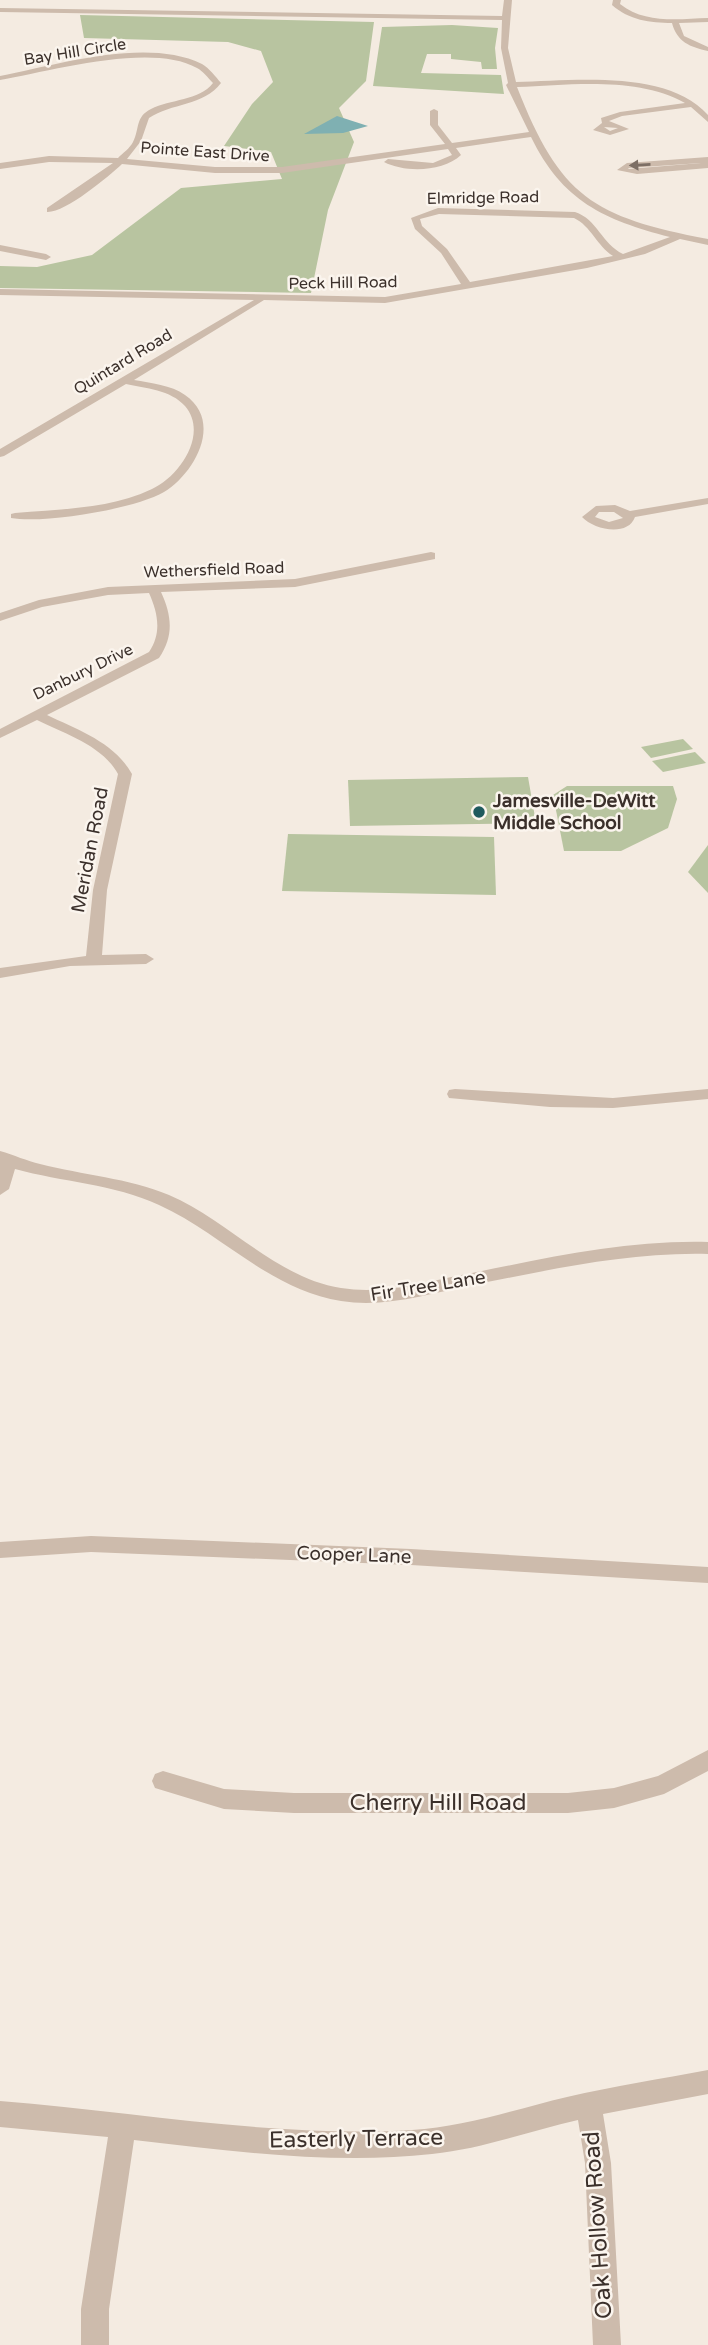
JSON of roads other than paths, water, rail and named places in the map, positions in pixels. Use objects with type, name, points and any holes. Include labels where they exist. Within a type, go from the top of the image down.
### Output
[{"type":"street","points":[[42,11],[49,0]]},
{"type":"street","points":[[143,13],[149,0]]},
{"type":"street","points":[[508,0],[502,49],[510,83],[558,177],[584,199],[617,216],[679,236],[708,242]]},
{"type":"street","points":[[617,0],[617,7],[631,14],[675,20],[708,20]]},
{"type":"street","points":[[0,10],[505,18]]},
{"type":"street","points":[[675,20],[678,36],[684,41],[708,49]]},
{"type":"street","name":"Bay Hill Circle","points":[[0,79],[103,60],[142,56],[184,61],[199,65],[214,75],[217,83],[212,90],[146,116],[139,125],[137,143],[121,160],[87,189],[50,211]]},
{"type":"street","points":[[510,83],[637,82],[676,90],[706,104]]},
{"type":"street","points":[[510,83],[623,85],[671,94],[693,104],[708,120]]},
{"type":"street","points":[[607,125],[604,120],[620,114],[706,104]]},
{"type":"street","points":[[375,159],[411,165],[440,163],[457,155],[434,125],[433,111]]},
{"type":"street","name":"Pointe East Drive","points":[[0,166],[49,159],[121,160],[215,170],[266,171],[375,159],[452,146],[537,139]]},
{"type":"street","points":[[708,163],[660,168],[636,174],[621,170],[624,166],[708,163]]},
{"type":"street","name":"Elmridge Road","points":[[468,287],[444,251],[415,222],[418,215],[438,211],[575,215],[586,220],[603,247],[623,257]]},
{"type":"street","name":"Peck Hill Road","points":[[0,292],[263,300],[385,300],[623,257],[679,236]]},
{"type":"street","points":[[0,248],[46,257]]},
{"type":"street","name":"Quintard Road","points":[[0,454],[263,300]]},
{"type":"street","points":[[15,516],[114,505],[158,492],[183,474],[197,450],[198,420],[193,406],[175,393],[124,381]]},
{"type":"street","points":[[629,515],[708,501]]},
{"type":"street","name":"Wethersfield Road","points":[[0,617],[71,597],[153,588],[295,583],[431,556]]},
{"type":"street","name":"Danbury Drive","points":[[0,734],[154,655],[162,644],[165,632],[161,605],[153,588]]},
{"type":"street","name":"Meridan Road","points":[[36,715],[106,751],[121,763],[125,774],[100,890],[94,959]]},
{"type":"street","points":[[0,973],[94,959],[146,958]]},
{"type":"street","points":[[454,1094],[582,1104],[627,1104],[708,1094]]},
{"type":"street","points":[[0,1189],[4,1159]]},
{"type":"street","name":"Fir Tree Lane","points":[[4,1159],[23,1167],[122,1186],[162,1198],[192,1214],[288,1279],[313,1289],[341,1295],[384,1296],[609,1253],[674,1245],[708,1248]]},
{"type":"street","name":"Cooper Lane","points":[[0,1550],[91,1544],[708,1575]]},
{"type":"street","name":"Cherry Hill Road","points":[[163,1781],[224,1799],[294,1803],[568,1802],[614,1798],[664,1784],[708,1760]]},
{"type":"street","name":"Easterly Terrace","points":[[0,2114],[83,2120],[281,2143],[412,2143],[455,2138],[588,2105],[708,2082]]},
{"type":"street","name":"Oak Hollow Road","points":[[588,2105],[598,2163],[607,2345]]},
{"type":"street","points":[[95,2345],[95,2309],[123,2126]]},
{"type":"water","points":[[337,116],[368,126],[343,133],[304,134]]},
{"type":"place","name":"Jamesville-DeWitt Middle School","points":[[479,812]]}]
